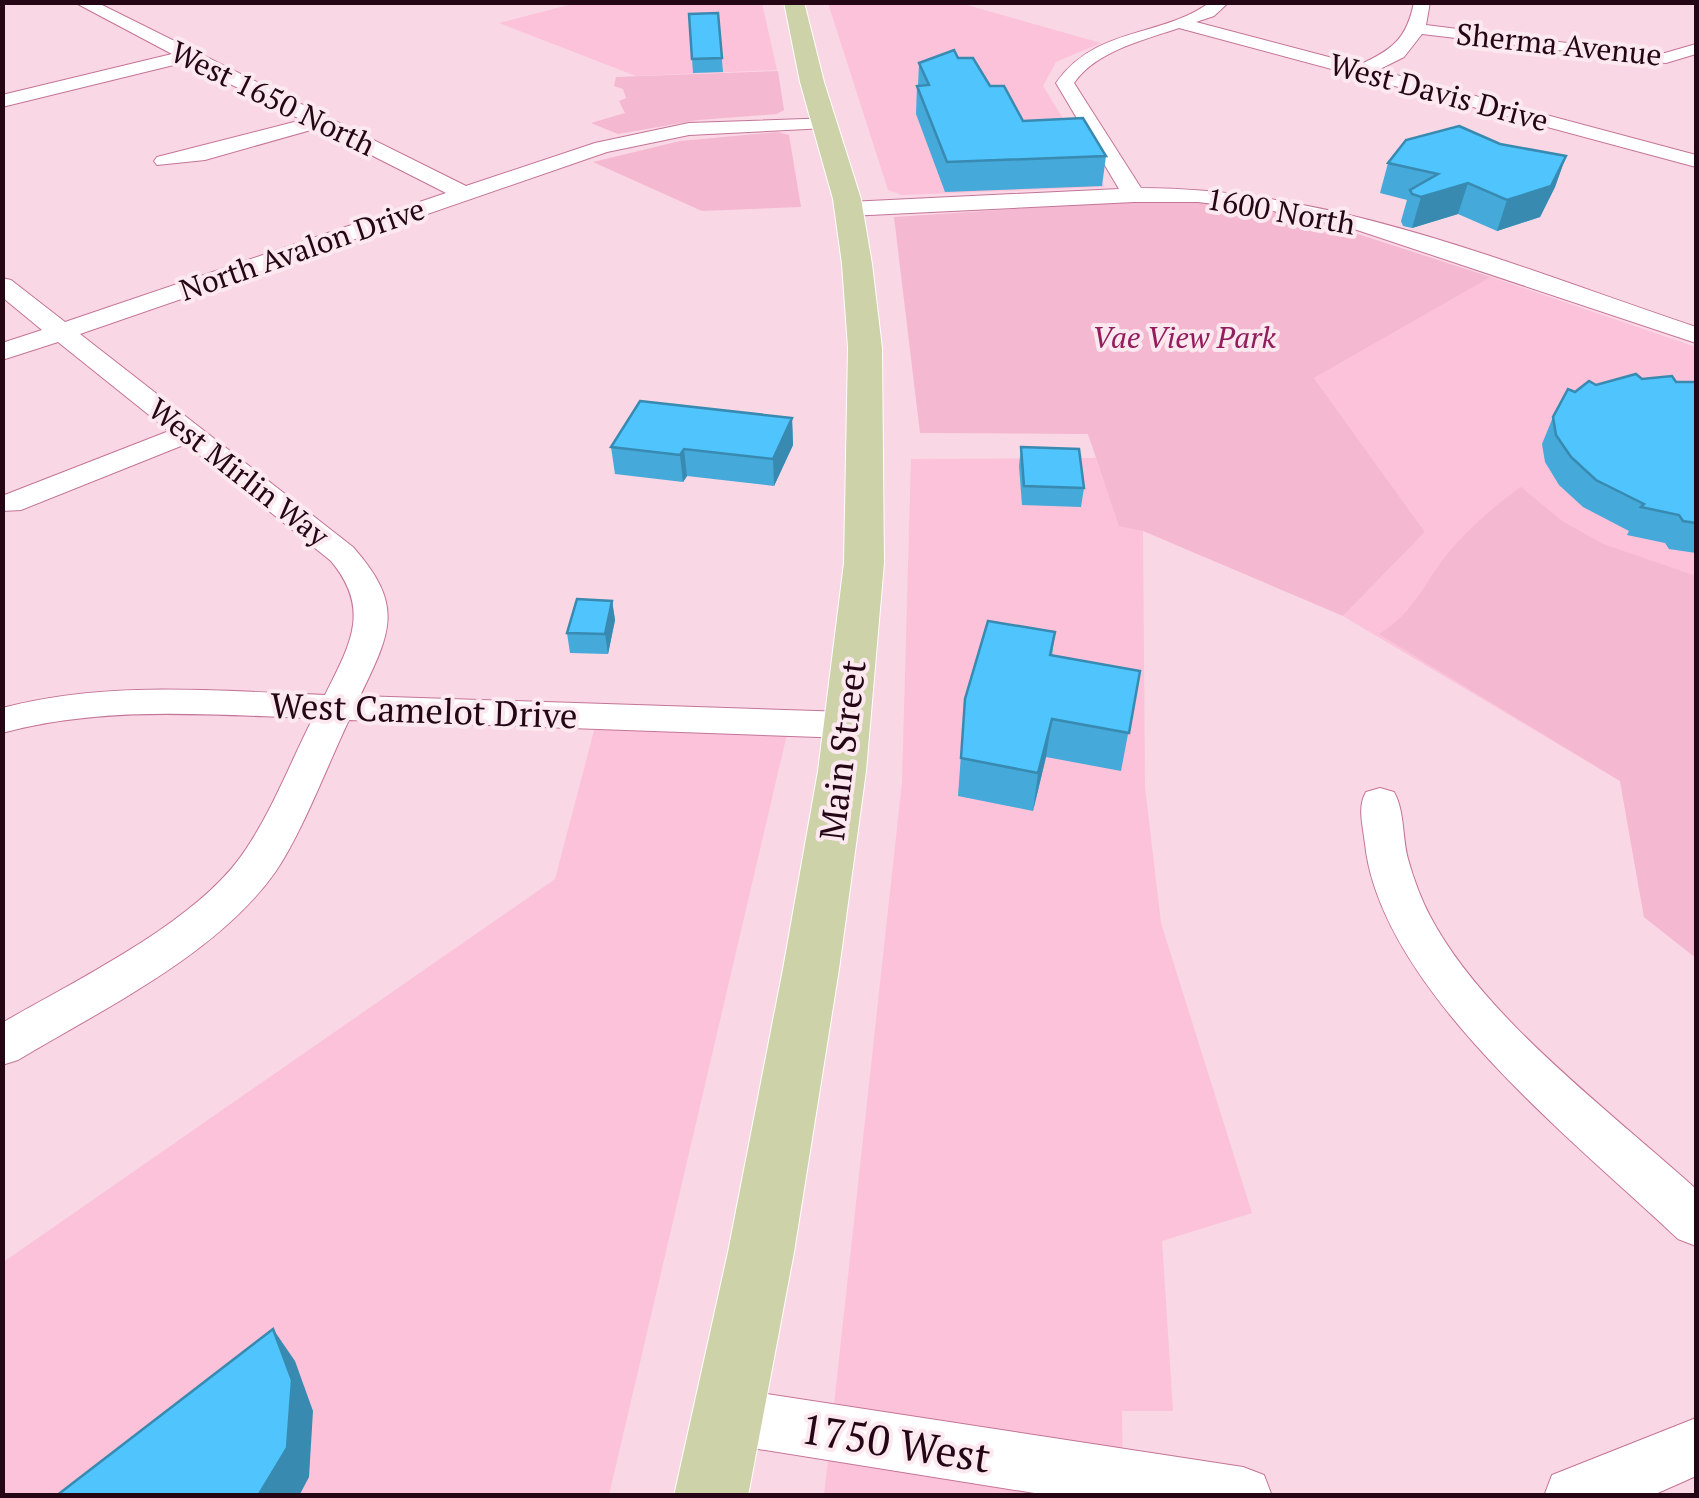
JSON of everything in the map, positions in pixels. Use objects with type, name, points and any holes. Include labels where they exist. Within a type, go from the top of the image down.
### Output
[{"type":"main road","name":"Main Street","points":[[711,1496],[789,1102],[847,725],[864,563],[865,348],[849,209],[812,82],[794,2]]},
{"type":"street","name":"West 1650 North","points":[[82,2],[464,194]]},
{"type":"street","points":[[1134,195],[1065,84],[1079,64],[1093,56],[1180,23],[1220,2]]},
{"type":"street","points":[[1362,71],[1397,52],[1420,29],[1422,2]]},
{"type":"street","name":"West Davis Drive","points":[[1180,23],[1696,161]]},
{"type":"street","name":"Sherma Avenue","points":[[1420,29],[1638,58],[1666,58],[1696,49]]},
{"type":"street","points":[[2,101],[187,56]]},
{"type":"street","points":[[164,161],[205,154],[319,122]]},
{"type":"street","name":"North Avalon Drive","points":[[2,352],[602,147],[689,128],[826,122]]},
{"type":"street","name":"1600 North","points":[[849,209],[1134,195],[1234,198],[1324,214],[1696,335]]},
{"type":"street","name":"West Mirlin Way","points":[[2,285],[342,554],[366,582],[373,620],[337,706],[261,861],[215,912],[138,966],[2,1046]]},
{"type":"street","points":[[10,504],[190,434]]},
{"type":"street","name":"West Camelot Drive","points":[[2,721],[43,710],[133,700],[847,725]]},
{"type":"street","points":[[1380,802],[1386,858],[1409,919],[1443,975],[1491,1032],[1696,1222]]},
{"type":"street","name":"1750 West","points":[[727,1416],[1243,1496]]},
{"type":"street","points":[[1573,1496],[1696,1447]]},
{"type":"shaded area","points":[[576,3],[762,3],[777,70],[636,76],[499,23]]},
{"type":"shaded area","points":[[828,3],[960,3],[1101,43],[1056,62],[1043,86],[1105,187],[902,195],[888,190]]},
{"type":"shaded area","points":[[1491,277],[1696,347],[1696,958],[1644,917],[1620,781],[1343,616],[1425,532],[1314,378]]},
{"type":"shaded area","points":[[1096,458],[1119,525],[1143,531],[1145,787],[1161,923],[1252,1213],[1162,1241],[1173,1411],[1122,1411],[1123,1495],[824,1496],[902,782],[911,459]]},
{"type":"shaded area","points":[[596,723],[787,734],[609,1495],[3,1495],[2,1263],[555,879]]},
{"type":"green space","points":[[778,71],[784,110],[777,114],[699,120],[618,134],[591,123],[625,113],[619,101],[626,98],[623,89],[614,86],[616,77]]},
{"type":"green space","points":[[778,132],[789,135],[801,207],[702,211],[593,162],[680,141]]},
{"type":"green space","name":"Vae View Park","points":[[1148,200],[1221,204],[1302,216],[1491,277],[1314,378],[1425,532],[1343,616],[1143,531],[1119,526],[1088,434],[920,433],[894,217]]},
{"type":"green space","points":[[1521,487],[1562,521],[1603,544],[1696,576],[1696,958],[1644,917],[1620,781],[1379,634],[1403,615],[1462,537]]},
{"type":"building","points":[[718,13],[722,58],[692,59],[689,14]]},
{"type":"building","points":[[954,50],[958,58],[973,58],[990,86],[1004,86],[1023,121],[1083,118],[1106,156],[947,162],[917,86],[929,85],[919,63]]},
{"type":"building","points":[[1459,126],[1500,144],[1566,156],[1551,186],[1507,200],[1468,183],[1421,197],[1412,194],[1410,190],[1438,174],[1388,163],[1406,140]]},
{"type":"building","points":[[1636,374],[1642,379],[1672,376],[1676,382],[1696,382],[1696,523],[1641,507],[1644,504],[1596,480],[1571,457],[1556,435],[1553,417],[1568,389],[1575,392],[1589,381],[1596,385]]},
{"type":"building","points":[[640,401],[792,418],[773,459],[684,449],[680,455],[611,447]]},
{"type":"building","points":[[1021,447],[1079,449],[1084,488],[1024,486]]},
{"type":"building","points":[[577,599],[612,601],[605,634],[567,633]]},
{"type":"building","points":[[988,621],[1055,632],[1050,655],[1140,671],[1129,733],[1052,719],[1038,773],[961,758],[965,699]]},
{"type":"building","points":[[273,1329],[292,1380],[287,1448],[258,1496],[56,1496]]}]
